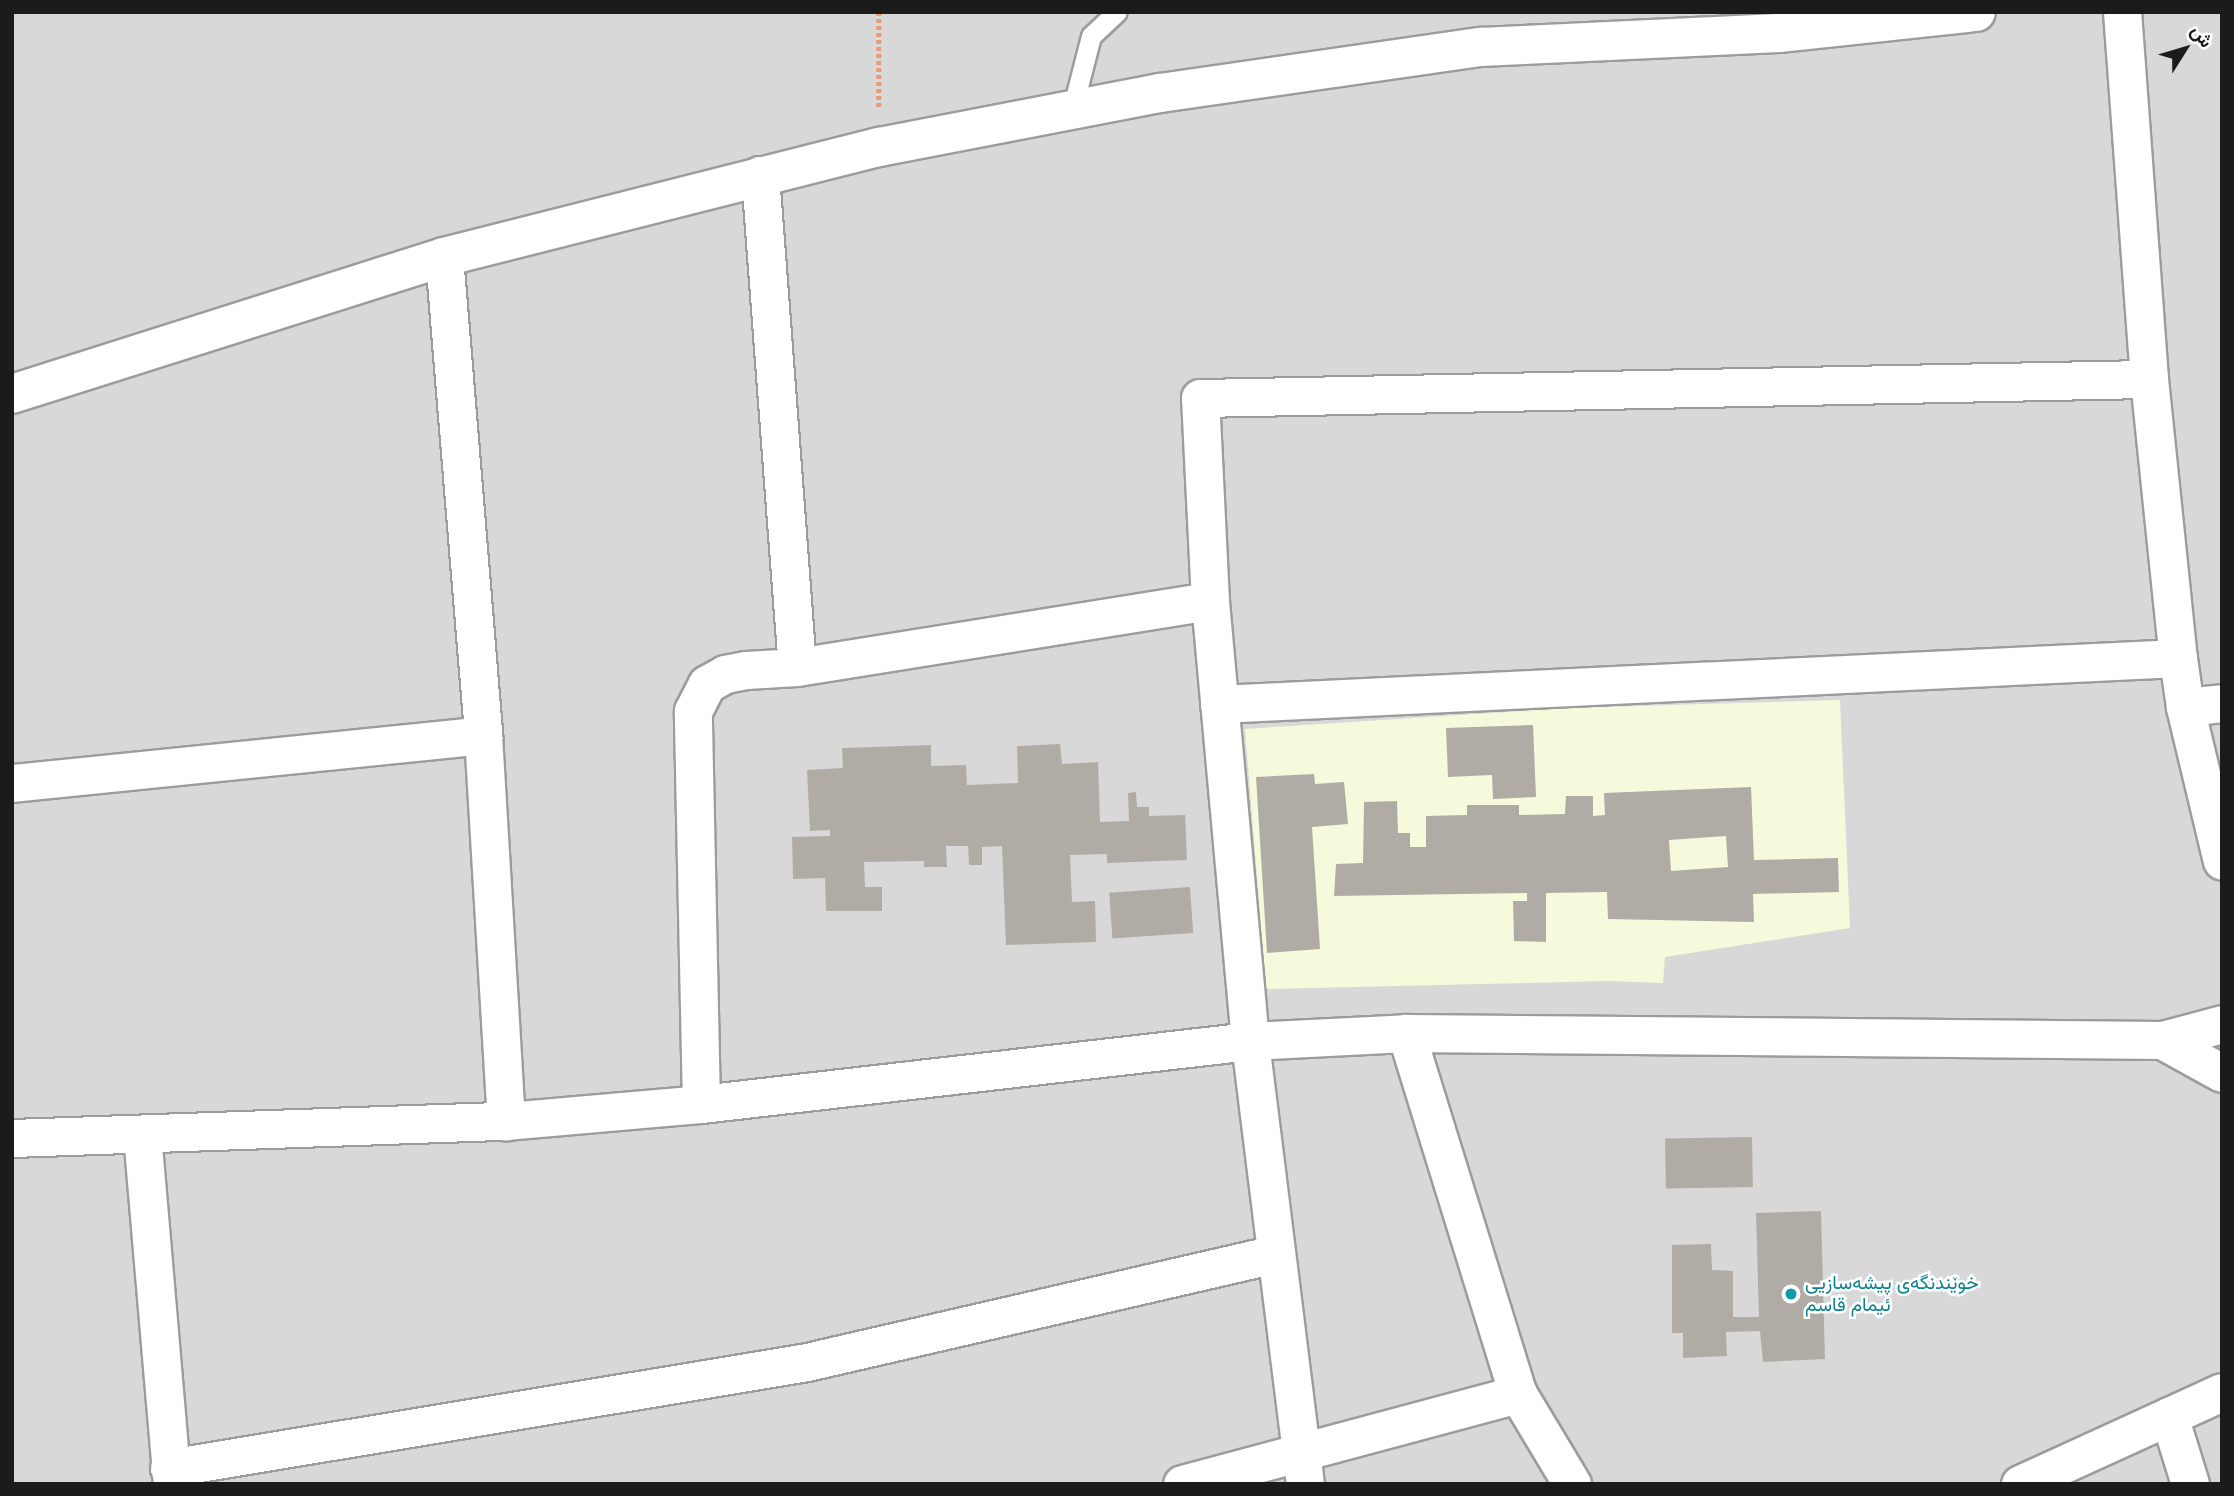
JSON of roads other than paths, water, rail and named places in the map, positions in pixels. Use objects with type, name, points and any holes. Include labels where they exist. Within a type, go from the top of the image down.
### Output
[{"type":"street","points":[[12,394],[444,257],[879,147],[1160,93],[1481,47],[1779,33],[1976,12]]},
{"type":"street","points":[[2122,12],[2149,379],[2178,658],[2185,706],[2222,861]]},
{"type":"street","points":[[760,175],[797,667]]},
{"type":"street","points":[[444,257],[483,735],[506,1121]]},
{"type":"street","points":[[1304,1467],[1250,1041],[1210,601],[1200,398],[2149,379]]},
{"type":"street","points":[[701,1104],[693,711],[707,684],[725,674],[797,667],[1210,601]]},
{"type":"street","points":[[1219,704],[2178,658]]},
{"type":"street","points":[[2185,706],[2222,703]]},
{"type":"street","points":[[12,783],[483,735]]},
{"type":"street","points":[[12,1138],[506,1121],[701,1104],[1250,1041],[1406,1033],[2162,1040],[2222,1024]]},
{"type":"street","points":[[1406,1033],[1518,1394],[1572,1484]]},
{"type":"street","points":[[2162,1040],[2222,1073]]},
{"type":"street","points":[[142,1134],[171,1476],[807,1362],[1276,1254]]},
{"type":"street","points":[[2020,1484],[2222,1392]]},
{"type":"street","points":[[1182,1484],[1304,1467],[1518,1394]]},
{"type":"street","points":[[2169,1416],[2190,1484]]},
{"type":"lane","points":[[1072,110],[1091,36],[1117,12]]},
{"type":"place","name":"خوێندنگەی پیشەسازیی ئیمام قاسم","points":[[1791,1294]]}]
